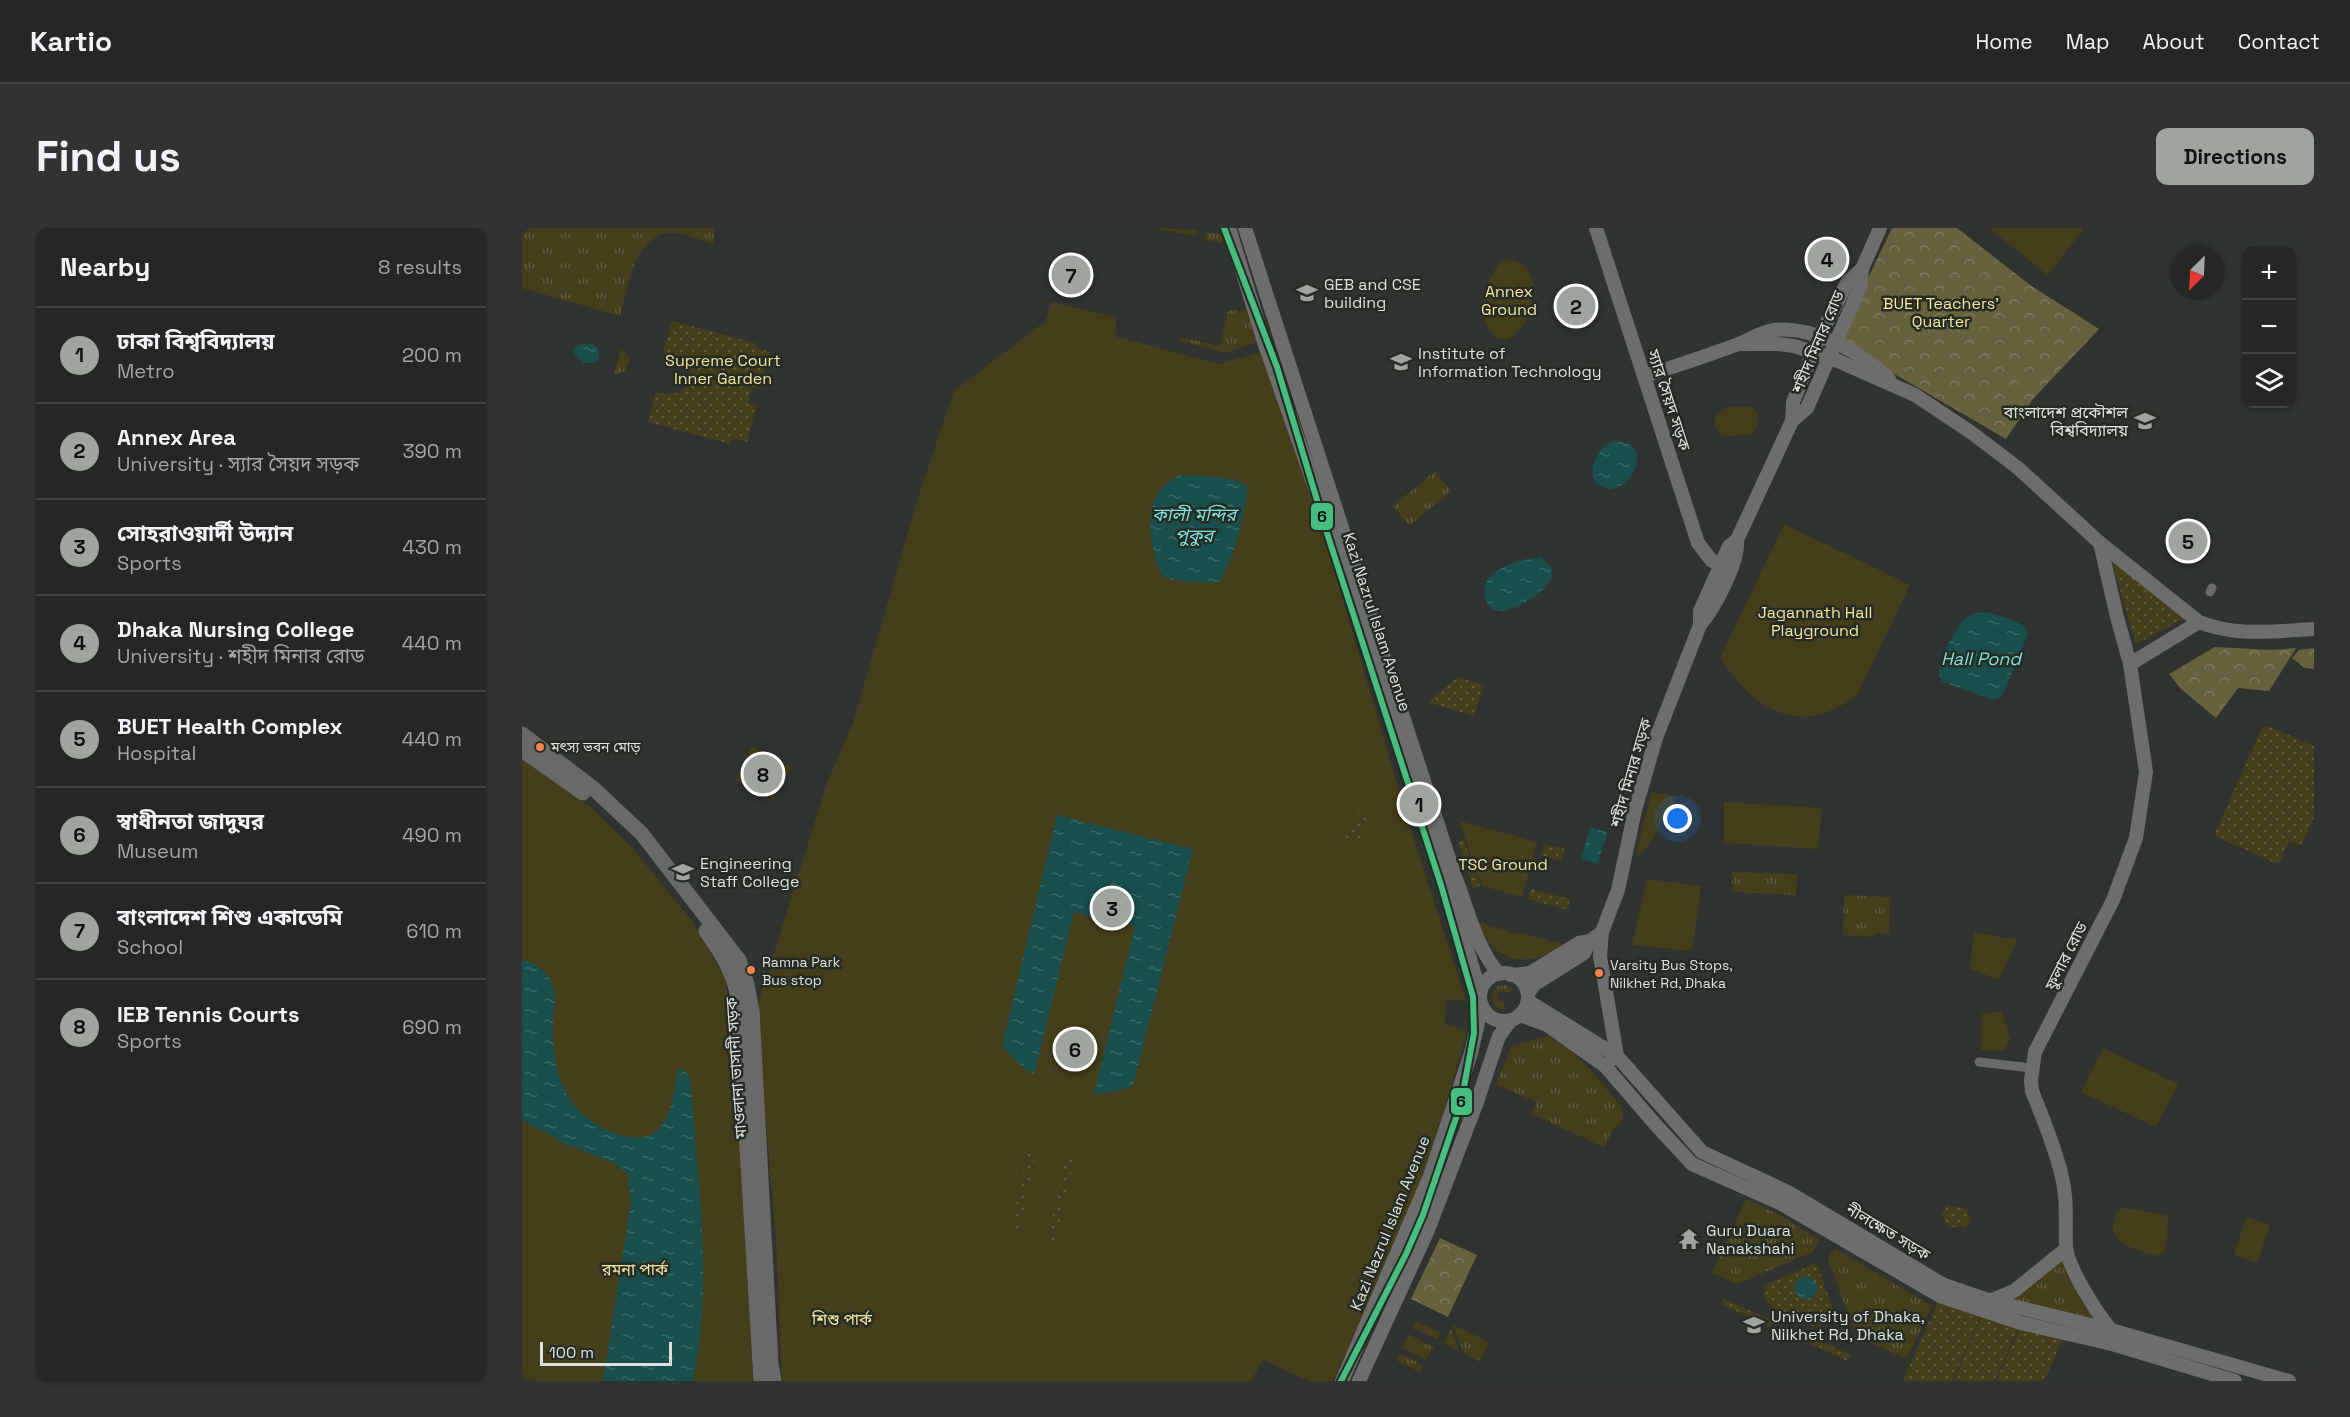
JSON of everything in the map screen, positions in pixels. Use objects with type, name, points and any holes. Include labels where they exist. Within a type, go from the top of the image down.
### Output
[{"type":"highway","name":"মাওলানা ভাসানী সড়ক","points":[[522,734],[593,788],[639,836],[733,960],[747,984],[752,1011],[771,1364],[774,1381]]},
{"type":"highway","name":"মাওলানা ভাসানী সড়ক","points":[[522,750],[639,836]]},
{"type":"highway","name":"মাওলানা ভাসানী সড়ক","points":[[733,960],[741,1029],[761,1381]]},
{"type":"main road","name":"Kazi Nazrul Islam Avenue","points":[[1230,228],[1265,345],[1333,519]]},
{"type":"main road","name":"Kazi Nazrul Islam Avenue","points":[[1245,228],[1333,519],[1440,832],[1462,912],[1481,1000],[1471,1053],[1430,1176],[1342,1381]]},
{"type":"main road","name":"স্যার সৈয়দ সড়ক","points":[[1596,228],[1698,543],[1711,560],[1725,567]]},
{"type":"main road","name":"শহীদ মিনার রোড","points":[[1792,421],[1807,408],[1860,286],[1862,269],[1880,228]]},
{"type":"main road","name":"শহীদ মিনার রোড","points":[[1725,567],[1729,546],[1737,540],[1792,421],[1793,402],[1819,337],[1848,281],[1862,269]]},
{"type":"main road","points":[[1645,376],[1739,344],[1761,333],[1777,330],[1797,332],[1835,343],[1856,353],[1897,387]]},
{"type":"main road","points":[[1739,344],[1778,344],[1813,352],[1915,395],[2000,454],[2100,543],[2199,622],[2215,628],[2258,633],[2314,629]]},
{"type":"main road","name":"ফুলার রোড","points":[[2100,543],[2116,617],[2130,664],[2146,771],[2136,838],[2114,900],[2035,1052],[2032,1091],[2062,1174],[2066,1197],[2066,1249],[2084,1290],[2109,1336]]},
{"type":"main road","name":"শহীদ মিনার সড়ক","points":[[1528,997],[1535,984],[1584,953],[1596,936],[1618,890],[1635,810],[1656,738],[1700,625],[1711,613],[1725,567]]},
{"type":"main road","points":[[2130,664],[2199,622]]},
{"type":"main road","name":"Kazi Nazrul Islam Avenue","points":[[1462,912],[1491,965],[1505,974]]},
{"type":"main road","points":[[1505,974],[1521,981],[1528,997],[1515,1018],[1494,1019],[1481,1000],[1485,983],[1505,974],[1530,973],[1596,936]]},
{"type":"main road","name":"শহীদ মিনার সড়ক","points":[[1596,936],[1617,1056]]},
{"type":"main road","name":"নীলক্ষেত সড়ক","points":[[1528,997],[1617,1056],[1701,1152],[1788,1192],[1834,1227]]},
{"type":"main road","name":"Kazi Nazrul Islam Avenue","points":[[1359,1381],[1428,1230],[1477,1102],[1499,1036],[1515,1018]]},
{"type":"main road","name":"নীলক্ষেত সড়ক","points":[[1515,1018],[1547,1025],[1605,1066],[1692,1164],[1834,1227],[1985,1306],[2289,1381]]},
{"type":"main road","points":[[1605,1066],[1617,1056]]},
{"type":"main road","points":[[1985,1306],[2014,1291],[2066,1249]]},
{"type":"main road","name":"নীলক্ষেত সড়ক","points":[[2109,1336],[2235,1381]]},
{"type":"street","points":[[1979,1062],[2032,1068]]},
{"type":"green space","points":[[522,228],[715,228],[713,244],[677,233],[663,234],[652,240],[643,249],[630,276],[620,316],[522,288]]},
{"type":"green space","points":[[1154,228],[1198,230],[1196,236]]},
{"type":"green space","name":"BUET Teachers' Quarter","points":[[1892,228],[1957,228],[2030,285],[2099,329],[2033,399],[2006,439],[1838,341]]},
{"type":"green space","points":[[1989,228],[2084,228],[2048,275]]},
{"type":"green space","points":[[1205,232],[1224,235],[1222,243],[1204,239]]},
{"type":"green space","name":"Annex Ground","points":[[1507,259],[1523,265],[1531,277],[1533,293],[1530,310],[1523,325],[1514,336],[1503,340],[1492,334],[1487,326],[1484,305],[1488,282],[1493,272]]},
{"type":"green space","name":"শিশু পার্ক","points":[[1051,302],[1115,317],[1117,337],[1219,364],[1261,352],[1306,475],[1407,817],[1466,1001],[1446,999],[1445,1024],[1466,1029],[1466,1035],[1435,1142],[1404,1226],[1333,1381],[1309,1381],[1263,1360],[1251,1381],[782,1381],[776,1238],[756,1011],[827,783],[853,723],[918,497],[954,391],[1046,321]]},
{"type":"green space","points":[[1228,311],[1250,312],[1260,341],[1226,353],[1179,341],[1180,337],[1220,346]]},
{"type":"green space","name":"Supreme Court Inner Garden","points":[[672,321],[755,343],[755,348],[770,352],[760,388],[752,387],[748,403],[756,406],[747,442],[732,438],[730,444],[648,422],[656,392],[673,393],[685,388],[688,383],[689,376],[683,359],[663,354]]},
{"type":"green space","points":[[621,349],[630,358],[626,370],[614,376]]},
{"type":"green space","points":[[1726,407],[1750,407],[1758,413],[1757,429],[1750,435],[1722,436],[1715,426],[1715,418]]},
{"type":"green space","points":[[1435,471],[1451,491],[1409,526],[1393,506]]},
{"type":"green space","name":"Jagannath Hall Playground","points":[[1784,524],[1910,585],[1857,695],[1836,708],[1816,715],[1798,717],[1780,713],[1764,705],[1748,692],[1720,658]]},
{"type":"green space","points":[[2111,558],[2185,618],[2136,644]]},
{"type":"green space","points":[[2215,647],[2272,650],[2296,648],[2269,691],[2238,688],[2216,718],[2181,689],[2169,674]]},
{"type":"green space","points":[[2314,648],[2314,669],[2305,668],[2292,658],[2299,650]]},
{"type":"green space","points":[[1458,677],[1484,685],[1474,716],[1428,702]]},
{"type":"green space","points":[[2267,726],[2314,746],[2314,817],[2301,846],[2289,841],[2280,862],[2275,863],[2217,837],[2215,833],[2262,728]]},
{"type":"green space","points":[[752,747],[791,767],[774,800],[735,780]]},
{"type":"green space","name":"রমনা পার্ক","points":[[522,759],[593,809],[630,845],[691,920],[725,978],[735,1044],[753,1381],[522,1381]]},
{"type":"green space","points":[[1652,792],[1677,797],[1648,846],[1639,856],[1636,853]]},
{"type":"green space","points":[[1724,802],[1822,808],[1818,849],[1724,843]]},
{"type":"green space","points":[[1359,813],[1367,816],[1362,842],[1345,838],[1342,832],[1351,825]]},
{"type":"green space","name":"TSC Ground","points":[[1459,821],[1537,842],[1522,897],[1482,886]]},
{"type":"green space","points":[[1464,840],[1480,886],[1473,888],[1458,842]]},
{"type":"green space","points":[[1544,844],[1565,849],[1562,861],[1541,856]]},
{"type":"green space","points":[[1732,872],[1797,874],[1796,895],[1732,892]]},
{"type":"green space","points":[[1647,879],[1701,886],[1692,951],[1632,945]]},
{"type":"green space","points":[[1531,889],[1570,899],[1568,910],[1528,899]]},
{"type":"green space","points":[[1844,895],[1890,897],[1889,934],[1875,933],[1874,937],[1843,935]]},
{"type":"green space","points":[[1482,922],[1491,928],[1495,926],[1498,930],[1502,928],[1512,933],[1522,933],[1564,945],[1538,957],[1526,960],[1514,959],[1494,948],[1478,924]]},
{"type":"green space","points":[[1974,932],[2017,940],[1999,980],[1970,969]]},
{"type":"green space","points":[[1506,985],[1513,989],[1507,993],[1502,991],[1497,994],[1497,1000],[1504,1002],[1505,1009],[1500,1009],[1494,1004],[1491,996],[1497,987]]},
{"type":"green space","points":[[2002,1011],[2010,1039],[2004,1051],[1981,1050],[1982,1014]]},
{"type":"green space","points":[[1548,1036],[1570,1050],[1590,1069],[1622,1108],[1623,1119],[1611,1133],[1604,1147],[1532,1114],[1537,1102],[1496,1085],[1511,1046]]},
{"type":"green space","points":[[2103,1048],[2178,1084],[2156,1127],[2081,1092]]},
{"type":"green space","points":[[1029,1149],[1037,1151],[1018,1233],[1010,1231]]},
{"type":"green space","points":[[1066,1158],[1074,1160],[1055,1242],[1047,1240]]},
{"type":"green space","points":[[1746,1199],[1781,1216],[1819,1239],[1813,1252],[1737,1284],[1712,1273]]},
{"type":"green space","points":[[1946,1205],[1966,1209],[1971,1218],[1968,1225],[1956,1228],[1949,1225],[1942,1215]]},
{"type":"green space","points":[[2122,1208],[2168,1216],[2167,1243],[2164,1252],[2158,1256],[2146,1253],[2131,1248],[2119,1240],[2113,1227],[2117,1210]]},
{"type":"green space","points":[[2246,1217],[2270,1225],[2257,1263],[2234,1255]]},
{"type":"green space","points":[[1440,1238],[1477,1255],[1448,1317],[1411,1299]]},
{"type":"green space","points":[[1834,1248],[1932,1306],[1906,1359],[1856,1336],[1828,1260]]},
{"type":"green space","points":[[2063,1261],[2067,1276],[2095,1319],[2010,1301]]},
{"type":"green space","points":[[1814,1264],[1818,1266],[1833,1310],[1827,1322],[1814,1327],[1772,1307],[1766,1301],[1764,1294],[1765,1285]]},
{"type":"green space","points":[[1940,1297],[1982,1313],[1952,1381],[1903,1381]]},
{"type":"green space","points":[[1723,1299],[1773,1321],[1771,1327],[1721,1304]]},
{"type":"green space","points":[[1983,1313],[2020,1324],[1994,1381],[1954,1381]]},
{"type":"green space","points":[[1416,1321],[1440,1333],[1437,1339],[1413,1328]]},
{"type":"green space","points":[[2022,1324],[2065,1334],[2044,1381],[1996,1381]]},
{"type":"green space","points":[[1453,1325],[1489,1342],[1480,1361],[1464,1353]]},
{"type":"green space","points":[[1451,1328],[1459,1351],[1444,1343]]},
{"type":"green space","points":[[1798,1331],[1851,1355],[1848,1361],[1795,1337]]},
{"type":"green space","points":[[1409,1335],[1433,1347],[1426,1360],[1402,1348]]},
{"type":"green space","points":[[1400,1354],[1423,1365],[1420,1372],[1396,1360]]},
{"type":"water","points":[[592,344],[598,348],[599,357],[594,363],[583,363],[573,352],[575,347]]},
{"type":"water","points":[[1614,441],[1627,443],[1634,449],[1637,465],[1627,481],[1609,490],[1595,482],[1592,470],[1599,453]]},
{"type":"water","name":"কালী মন্দির পুকুর","points":[[1180,475],[1226,478],[1247,487],[1245,508],[1238,536],[1229,564],[1219,582],[1175,580],[1164,577],[1159,570],[1152,544],[1150,521],[1152,510],[1161,490]]},
{"type":"water","points":[[1541,557],[1551,567],[1552,575],[1543,589],[1518,606],[1501,611],[1491,608],[1486,601],[1484,589],[1487,580],[1502,568],[1523,560]]},
{"type":"water","name":"Hall Pond","points":[[1987,612],[2017,622],[2026,629],[2028,634],[2003,694],[1992,700],[1943,682],[1939,673],[1946,650],[1962,622],[1973,614]]},
{"type":"water","points":[[1057,815],[1193,849],[1133,1086],[1114,1092],[1094,1094],[1135,926],[1074,912],[1034,1075],[1020,1065],[1002,1046]]},
{"type":"water","points":[[1590,827],[1607,832],[1598,864],[1581,859]]},
{"type":"water","points":[[522,960],[542,970],[550,979],[555,998],[553,1039],[557,1069],[568,1096],[588,1119],[618,1135],[647,1136],[655,1132],[666,1118],[673,1098],[678,1069],[683,1069],[689,1077],[701,1208],[703,1266],[701,1324],[693,1381],[603,1381],[631,1202],[628,1177],[624,1170],[614,1163],[566,1144],[522,1120]]},
{"type":"water","points":[[1806,1277],[1814,1280],[1817,1288],[1814,1296],[1806,1299],[1798,1296],[1795,1288],[1798,1280]]},
{"type":"transit line","name":"6","points":[[1224,228],[1277,367],[1326,530],[1441,885],[1473,997],[1474,1033],[1461,1103],[1423,1215],[1406,1254],[1341,1381]]},
{"type":"place","name":"Dhaka Nursing College","points":[[1827,259]]},
{"type":"place","name":"বাংলাদেশ শিশু একাডেমি","points":[[1071,275]]},
{"type":"place","name":"GEB and CSE building","points":[[1307,293]]},
{"type":"place","name":"Annex Area","points":[[1576,306]]},
{"type":"place","name":"Institute of Information Technology","points":[[1401,362]]},
{"type":"place","name":"বাংলাদেশ প্রকৌশল বিশ্ববিদ্যালয়","points":[[2145,421]]},
{"type":"place","name":"BUET Health Complex","points":[[2188,541]]},
{"type":"place","name":"মৎস্য ভবন মোড়","points":[[540,747]]},
{"type":"place","name":"IEB Tennis Courts","points":[[763,774]]},
{"type":"place","name":"ঢাকা বিশ্ববিদ্যালয়","points":[[1419,804]]},
{"type":"place","name":"Engineering Staff College","points":[[683,872]]},
{"type":"place","name":"সোহরাওয়ার্দী উদ্যান","points":[[1112,908]]},
{"type":"place","name":"Ramna Park Bus stop","points":[[751,970]]},
{"type":"place","name":"Varsity Bus Stops, Nilkhet Rd, Dhaka","points":[[1599,973]]},
{"type":"place","name":"স্বাধীনতা জাদুঘর","points":[[1075,1049]]},
{"type":"place","name":"Guru Duara Nanakshahi","points":[[1689,1239]]},
{"type":"place","name":"University of Dhaka, Nilkhet Rd, Dhaka","points":[[1754,1325]]}]
